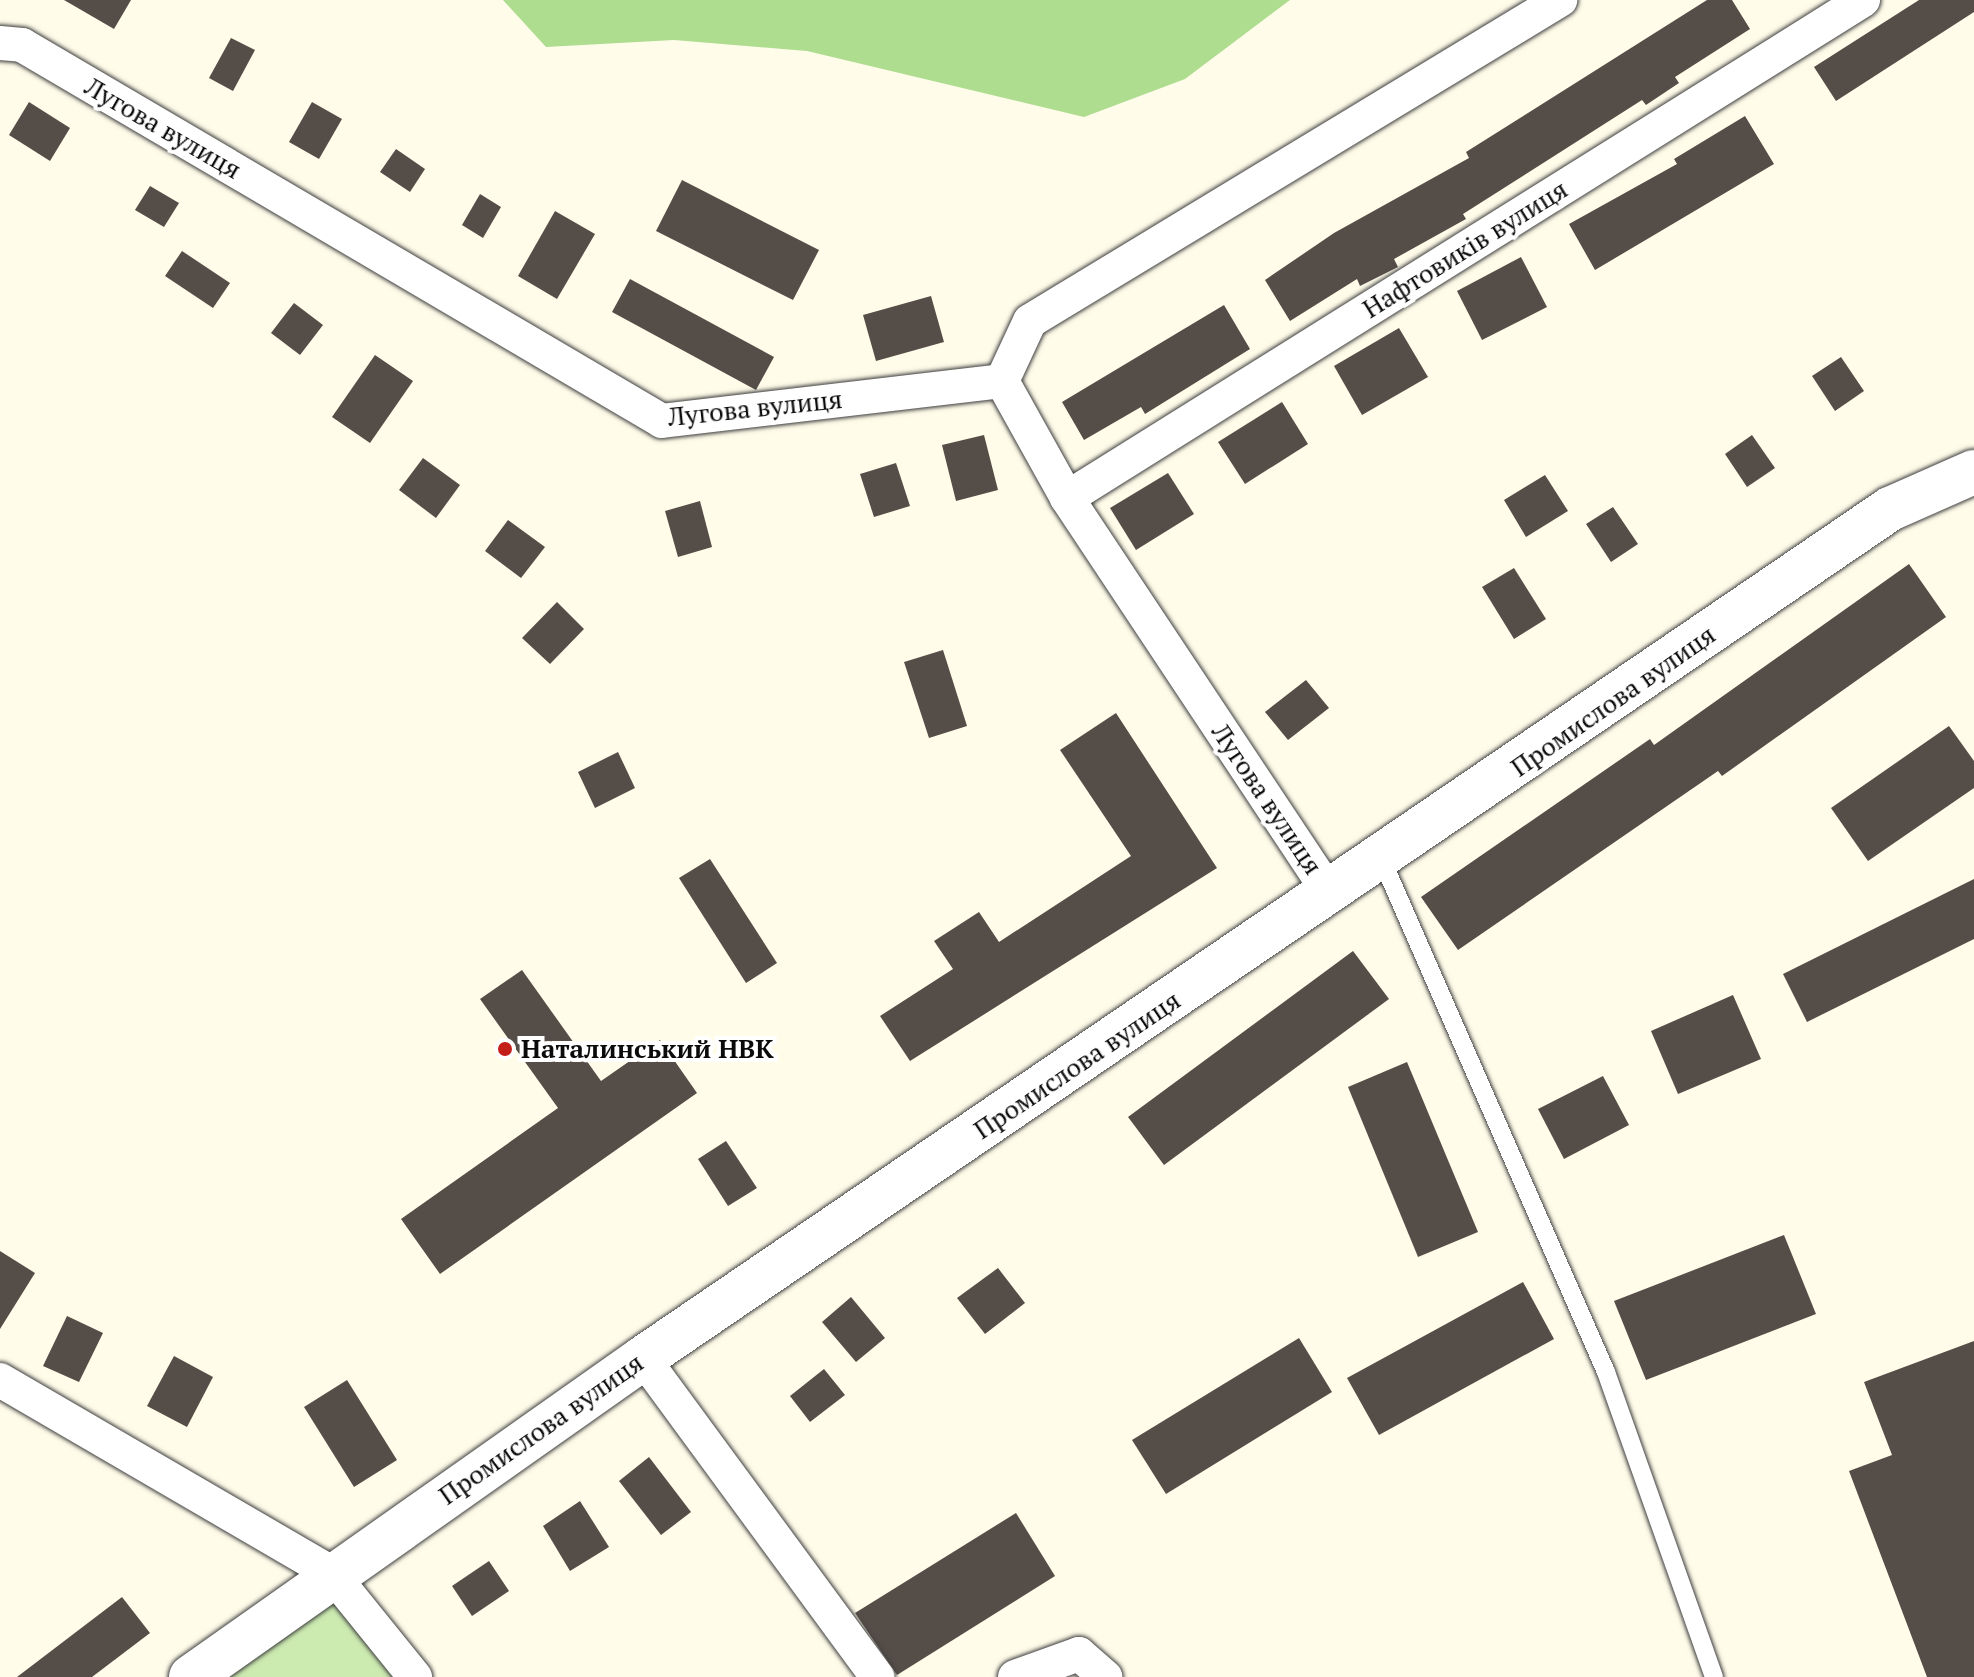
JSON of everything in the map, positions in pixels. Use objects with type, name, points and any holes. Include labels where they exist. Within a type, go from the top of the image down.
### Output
[{"type":"street","points":[[1002,381],[1030,321],[1560,0]]},
{"type":"street","name":"Нафтовиків вулиця","points":[[1067,498],[1863,0]]},
{"type":"street","name":"Лугова вулиця","points":[[0,43],[22,45],[662,421],[1002,381],[1067,498],[1330,894]]},
{"type":"street","name":"Промислова вулиця","points":[[191,1677],[331,1573],[643,1358],[1382,860],[1890,509],[1974,472]]},
{"type":"street","points":[[643,1358],[877,1677]]},
{"type":"street","points":[[0,1380],[331,1573],[415,1677]]},
{"type":"street","points":[[1015,1677],[1079,1654],[1105,1677]]},
{"type":"lane","points":[[1382,860],[1606,1372],[1714,1677]]},
{"type":"green space","points":[[503,0],[1290,0],[1185,79],[1084,117],[807,51],[674,40],[546,47]]},
{"type":"green space","points":[[331,1573],[415,1677],[192,1677]]},
{"type":"building","points":[[64,0],[131,0],[114,29]]},
{"type":"building","points":[[1707,0],[1732,0],[1750,29],[1675,77],[1679,83],[1646,105],[1642,100],[1463,214],[1466,219],[1394,259],[1398,267],[1360,286],[1357,279],[1290,321],[1265,280],[1334,233],[1469,158],[1466,152]]},
{"type":"building","points":[[1919,0],[1974,0],[1974,12],[1836,101],[1814,67]]},
{"type":"building","points":[[231,38],[255,50],[233,91],[209,78]]},
{"type":"building","points":[[29,102],[70,128],[50,161],[9,135]]},
{"type":"building","points":[[312,102],[342,119],[319,159],[289,142]]},
{"type":"building","points":[[1745,116],[1774,164],[1595,270],[1569,224],[1677,164],[1674,159]]},
{"type":"building","points":[[396,149],[425,169],[410,192],[380,172]]},
{"type":"building","points":[[682,180],[819,250],[793,300],[656,231]]},
{"type":"building","points":[[150,186],[179,203],[164,227],[135,210]]},
{"type":"building","points":[[480,194],[501,207],[483,238],[462,225]]},
{"type":"building","points":[[555,211],[595,234],[557,299],[518,276]]},
{"type":"building","points":[[182,251],[230,283],[213,308],[165,276]]},
{"type":"building","points":[[1521,257],[1547,307],[1482,340],[1457,291]]},
{"type":"building","points":[[630,279],[774,357],[756,390],[612,312]]},
{"type":"building","points":[[931,296],[944,342],[876,361],[863,315]]},
{"type":"building","points":[[294,303],[323,325],[300,355],[271,333]]},
{"type":"building","points":[[1224,305],[1250,349],[1145,414],[1141,407],[1084,440],[1062,402]]},
{"type":"building","points":[[1399,328],[1428,377],[1362,415],[1334,366]]},
{"type":"building","points":[[375,355],[413,381],[370,443],[332,417]]},
{"type":"building","points":[[1841,357],[1864,391],[1835,411],[1812,376]]},
{"type":"building","points":[[1282,402],[1308,444],[1245,484],[1218,442]]},
{"type":"building","points":[[984,435],[998,490],[956,501],[942,445]]},
{"type":"building","points":[[1752,435],[1775,468],[1747,487],[1725,454]]},
{"type":"building","points":[[423,458],[460,485],[436,518],[399,490]]},
{"type":"building","points":[[896,463],[910,506],[874,517],[860,474]]},
{"type":"building","points":[[1168,473],[1194,514],[1136,550],[1110,508]]},
{"type":"building","points":[[1545,475],[1568,511],[1526,537],[1504,500]]},
{"type":"building","points":[[700,501],[712,547],[678,557],[665,511]]},
{"type":"building","points":[[1613,507],[1638,544],[1611,562],[1586,524]]},
{"type":"building","points":[[508,520],[545,547],[521,578],[485,551]]},
{"type":"building","points":[[1909,564],[1946,617],[1722,776],[1718,771],[1458,950],[1421,897],[1650,739],[1654,745]]},
{"type":"building","points":[[1514,568],[1546,619],[1514,639],[1482,587]]},
{"type":"building","points":[[557,602],[584,629],[550,664],[522,638]]},
{"type":"building","points":[[943,650],[967,726],[929,738],[904,662]]},
{"type":"building","points":[[1306,680],[1329,708],[1288,740],[1265,712]]},
{"type":"building","points":[[1116,713],[1217,868],[910,1061],[880,1016],[953,969],[934,941],[979,912],[999,942],[1131,856],[1060,750]]},
{"type":"building","points":[[1949,726],[1974,761],[1974,788],[1868,861],[1831,808]]},
{"type":"building","points":[[618,752],[635,788],[595,808],[578,772]]},
{"type":"building","points":[[710,859],[777,963],[746,983],[679,878]]},
{"type":"building","points":[[1974,879],[1974,939],[1807,1022],[1783,974]]},
{"type":"building","points":[[1353,951],[1389,999],[1164,1165],[1128,1117]]},
{"type":"building","points":[[522,970],[601,1081],[660,1040],[697,1093],[440,1274],[401,1219],[558,1108],[480,999]]},
{"type":"building","points":[[1733,995],[1761,1059],[1678,1094],[1651,1031]]},
{"type":"building","points":[[1407,1062],[1478,1232],[1418,1257],[1348,1087]]},
{"type":"building","points":[[1603,1076],[1629,1125],[1564,1159],[1538,1109]]},
{"type":"building","points":[[726,1141],[757,1188],[728,1206],[698,1159]]},
{"type":"building","points":[[1784,1235],[1816,1314],[1646,1380],[1614,1301]]},
{"type":"building","points":[[0,1251],[35,1273],[0,1329]]},
{"type":"building","points":[[998,1268],[1025,1303],[985,1334],[957,1298]]},
{"type":"building","points":[[1523,1282],[1554,1339],[1379,1435],[1347,1378]]},
{"type":"building","points":[[851,1297],[885,1338],[856,1362],[822,1322]]},
{"type":"building","points":[[67,1316],[103,1333],[79,1382],[43,1366]]},
{"type":"building","points":[[1299,1338],[1332,1392],[1166,1494],[1132,1440]]},
{"type":"building","points":[[1974,1341],[1974,1677],[1927,1677],[1849,1471],[1892,1455],[1864,1382]]},
{"type":"building","points":[[174,1356],[213,1377],[187,1427],[147,1406]]},
{"type":"building","points":[[824,1369],[845,1395],[810,1422],[790,1396]]},
{"type":"building","points":[[347,1380],[397,1460],[354,1487],[304,1407]]},
{"type":"building","points":[[649,1457],[691,1512],[661,1535],[619,1481]]},
{"type":"building","points":[[580,1501],[609,1547],[570,1571],[543,1526]]},
{"type":"building","points":[[1016,1513],[1055,1576],[897,1675],[855,1613]]},
{"type":"building","points":[[489,1561],[509,1591],[472,1616],[452,1586]]},
{"type":"building","points":[[122,1597],[150,1633],[92,1677],[17,1677]]},
{"type":"place","name":"Наталинський НВК","points":[[505,1049]]}]
